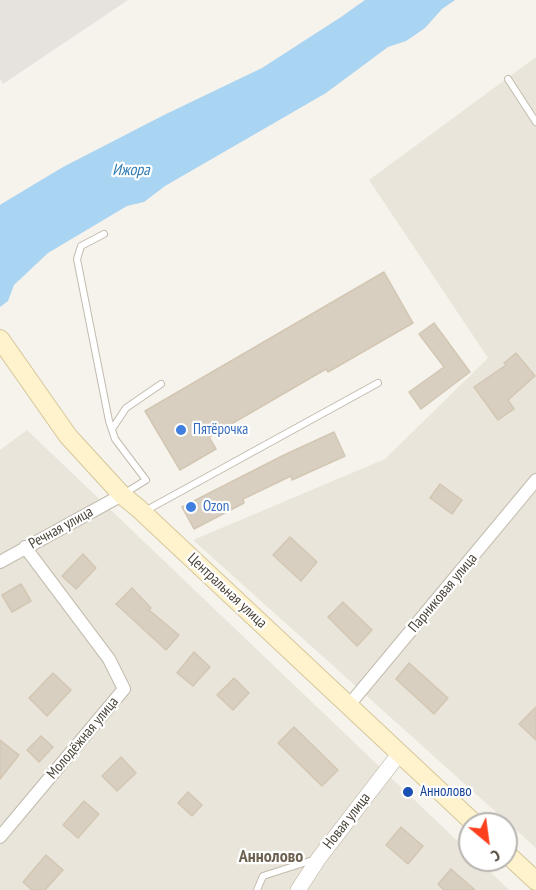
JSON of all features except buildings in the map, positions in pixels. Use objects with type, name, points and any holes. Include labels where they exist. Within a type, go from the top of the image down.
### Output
[{"type":"main road","name":"Центральная улица","points":[[0,339],[68,436],[122,495],[462,812]]},
{"type":"main road","points":[[518,864],[536,881]]},
{"type":"street","name":"Парниковая улица","points":[[349,705],[536,480]]},
{"type":"street","name":"Речная улица","points":[[0,562],[122,495]]},
{"type":"street","name":"Молодёжная улица","points":[[0,837],[124,689],[109,659],[25,548]]},
{"type":"street","name":"Новая улица","points":[[298,890],[319,858],[399,754]]},
{"type":"lane","points":[[508,79],[536,122]]},
{"type":"lane","points":[[104,234],[81,246],[77,259],[112,429],[116,440],[146,480],[122,495]]},
{"type":"lane","points":[[143,513],[378,383]]},
{"type":"lane","points":[[112,429],[126,408],[162,384]]},
{"type":"lane","points":[[257,890],[263,876],[319,858]]},
{"type":"shaded area","points":[[0,0],[128,0],[3,84],[0,79]]},
{"type":"shaded area","points":[[536,57],[536,848],[518,832],[518,812],[496,812],[193,540],[385,459],[488,358],[369,180]]},
{"type":"shaded area","points":[[27,430],[458,842],[458,872],[490,872],[509,890],[0,890],[0,450]]},
{"type":"water","name":"Ижора","points":[[365,0],[455,0],[442,9],[425,28],[406,41],[388,47],[326,93],[165,186],[144,202],[127,206],[48,253],[14,285],[8,301],[0,307],[0,205],[63,167],[262,68]]},
{"type":"place","name":"Пятёрочка","points":[[181,430]]},
{"type":"place","name":"Ozon","points":[[191,507]]},
{"type":"place","name":"Аннолово","points":[[408,792]]},
{"type":"district","name":"Аннолово","points":[[271,857]]}]
